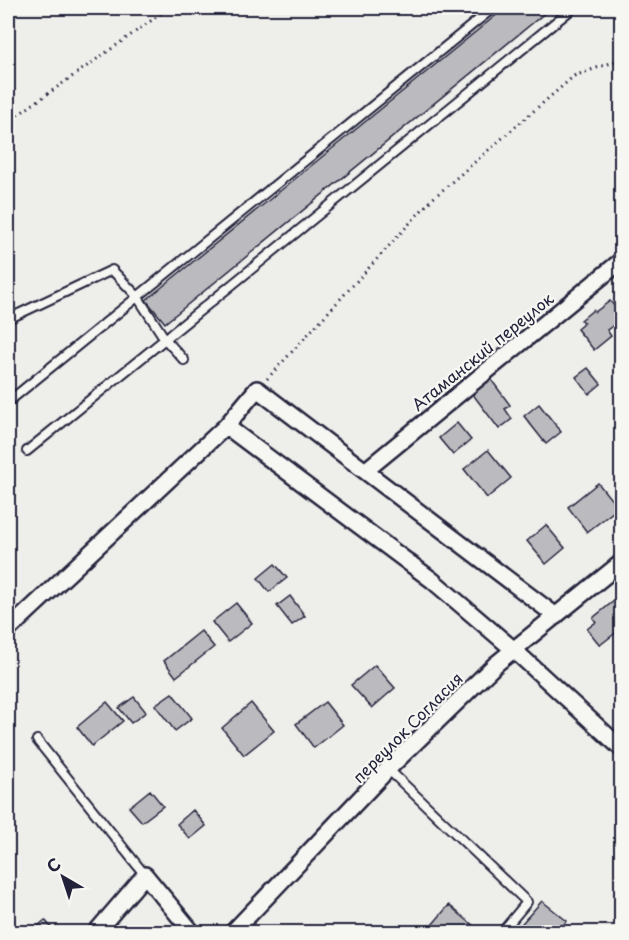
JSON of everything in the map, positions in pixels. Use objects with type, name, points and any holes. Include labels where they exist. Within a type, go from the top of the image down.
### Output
[{"type":"street","name":"Атаманский переулок","points":[[365,471],[621,260]]},
{"type":"street","points":[[8,630],[226,426],[257,389],[556,616]]},
{"type":"street","points":[[226,426],[432,580],[514,650],[621,749]]},
{"type":"street","name":"переулок Согласия","points":[[232,933],[388,770],[496,664],[621,562]]},
{"type":"street","points":[[96,933],[146,875],[192,933]]},
{"type":"lane","points":[[8,402],[493,8]]},
{"type":"lane","points":[[27,451],[573,8]]},
{"type":"lane","points":[[8,319],[112,270],[137,296],[165,339],[184,360]]},
{"type":"lane","points":[[37,740],[146,875]]},
{"type":"lane","points":[[388,770],[527,902],[502,933]]},
{"type":"path","points":[[8,122],[169,8]]},
{"type":"path","points":[[257,389],[431,200],[574,76],[621,59]]},
{"type":"building","points":[[505,8],[551,8],[165,323],[146,300]]},
{"type":"building","points":[[610,301],[622,315],[622,319],[607,330],[611,336],[594,350],[577,329],[584,323],[581,320]]},
{"type":"building","points":[[588,368],[601,384],[589,394],[576,377]]},
{"type":"building","points":[[490,378],[510,405],[505,409],[512,419],[499,429],[471,392]]},
{"type":"building","points":[[539,404],[561,432],[546,444],[524,416]]},
{"type":"building","points":[[457,423],[471,440],[453,455],[439,438]]},
{"type":"building","points":[[488,450],[511,478],[487,498],[464,469]]},
{"type":"building","points":[[598,483],[618,508],[587,532],[568,507]]},
{"type":"building","points":[[546,525],[565,548],[546,564],[527,541]]},
{"type":"building","points":[[275,564],[287,578],[269,592],[258,578]]},
{"type":"building","points":[[290,596],[305,616],[292,625],[277,606]]},
{"type":"building","points":[[615,600],[622,608],[622,628],[600,645],[587,629],[596,622],[593,618]]},
{"type":"building","points":[[236,603],[252,623],[228,642],[212,622]]},
{"type":"building","points":[[201,631],[214,647],[176,677],[164,661]]},
{"type":"building","points":[[375,665],[395,688],[372,708],[351,685]]},
{"type":"building","points":[[172,693],[192,718],[175,731],[155,705]]},
{"type":"building","points":[[134,697],[146,712],[131,723],[119,708]]},
{"type":"building","points":[[107,702],[123,721],[92,746],[77,727]]},
{"type":"building","points":[[325,702],[343,725],[314,748],[296,724]]},
{"type":"building","points":[[251,703],[274,731],[244,755],[222,728]]},
{"type":"building","points":[[150,790],[163,806],[142,822],[129,807]]},
{"type":"building","points":[[193,810],[206,826],[190,839],[177,824]]},
{"type":"building","points":[[542,901],[567,921],[556,932],[514,932]]},
{"type":"building","points":[[449,905],[481,932],[426,932]]},
{"type":"building","points":[[45,920],[55,932],[32,931]]}]
